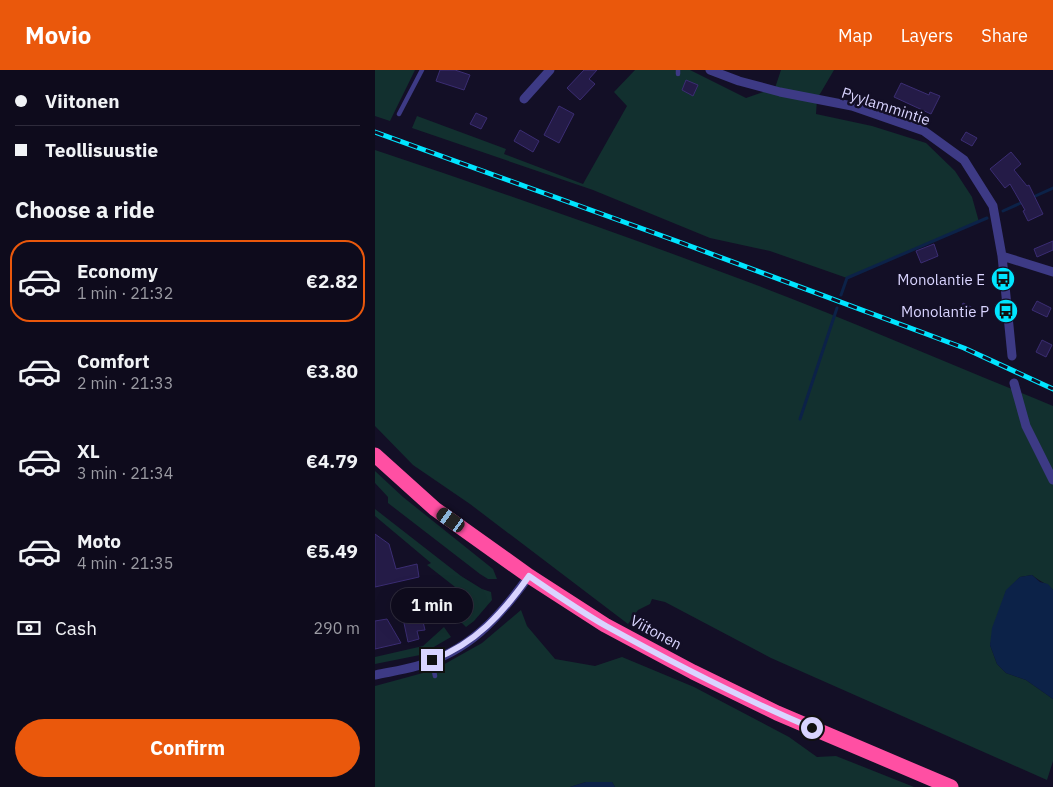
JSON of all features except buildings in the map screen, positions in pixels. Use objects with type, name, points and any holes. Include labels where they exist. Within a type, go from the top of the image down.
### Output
[{"type":"highway","name":"Viitonen","points":[[375,455],[435,509],[529,576],[605,625],[693,672],[777,713],[951,787]]},
{"type":"street","points":[[524,99],[550,70]]},
{"type":"street","name":"Pyylammintie","points":[[710,70],[739,81],[780,92],[852,106],[924,131],[964,160],[993,206],[1002,256],[1011,356]]},
{"type":"street","points":[[1002,256],[1053,272]]},
{"type":"street","points":[[1014,383],[1027,426],[1053,480]]},
{"type":"street","points":[[375,675],[417,666],[466,644],[487,628],[509,604],[529,576]]},
{"type":"lane","points":[[399,114],[422,70]]},
{"type":"lane","points":[[432,660],[435,676]]},
{"type":"green space","points":[[375,70],[415,70],[390,121],[375,116]]},
{"type":"green space","points":[[635,70],[690,70],[746,98],[775,88],[781,70],[834,70],[817,99],[816,114],[872,126],[926,143],[955,171],[972,197],[979,222],[847,278],[770,251],[710,238],[593,190],[412,128],[417,116],[506,149],[504,154],[583,184],[627,106],[614,92]]},
{"type":"green space","points":[[375,150],[568,216],[759,286],[1053,406],[1053,590],[1032,575],[1020,577],[1006,591],[990,645],[997,664],[1006,673],[1026,680],[1053,699],[1053,761],[1047,780],[771,658],[665,602],[652,599],[650,604],[638,610],[628,624],[470,504],[413,465],[375,426]]},
{"type":"green space","points":[[375,471],[403,497],[493,569],[497,579],[488,579],[480,574],[388,503],[388,497],[375,483]]},
{"type":"green space","points":[[375,509],[461,576],[482,589],[491,592],[492,600],[474,621],[466,627],[459,620],[458,615],[473,601],[427,565],[431,563],[375,516]]},
{"type":"green space","points":[[521,610],[527,626],[555,659],[595,666],[622,657],[694,687],[789,737],[817,757],[836,756],[914,787],[615,787],[612,782],[586,782],[570,787],[375,787],[375,686],[434,670],[482,643]]},
{"type":"green space","points":[[444,627],[451,637],[420,655],[375,664],[375,657],[423,646]]},
{"type":"water","points":[[1032,575],[1040,582],[1048,584],[1053,590],[1053,699],[1026,680],[1006,673],[997,664],[990,645],[992,628],[1006,590],[1020,577]]},
{"type":"water","points":[[586,782],[612,782],[615,787],[570,787]]},
{"type":"waterway","points":[[1031,198],[1053,188]]},
{"type":"waterway","points":[[1003,211],[1023,202]]},
{"type":"waterway","points":[[841,295],[847,278],[987,218]]},
{"type":"waterway","points":[[800,419],[837,308]]},
{"type":"railway","points":[[375,132],[964,348],[1053,389]]},
{"type":"place","name":"Monolantie E","points":[[1003,279]]},
{"type":"place","name":"Monolantie P","points":[[1006,311]]},
{"type":"route","points":[[432,660],[466,644],[487,628],[509,604],[529,576],[605,625],[664,657],[777,713],[812,728]]}]
